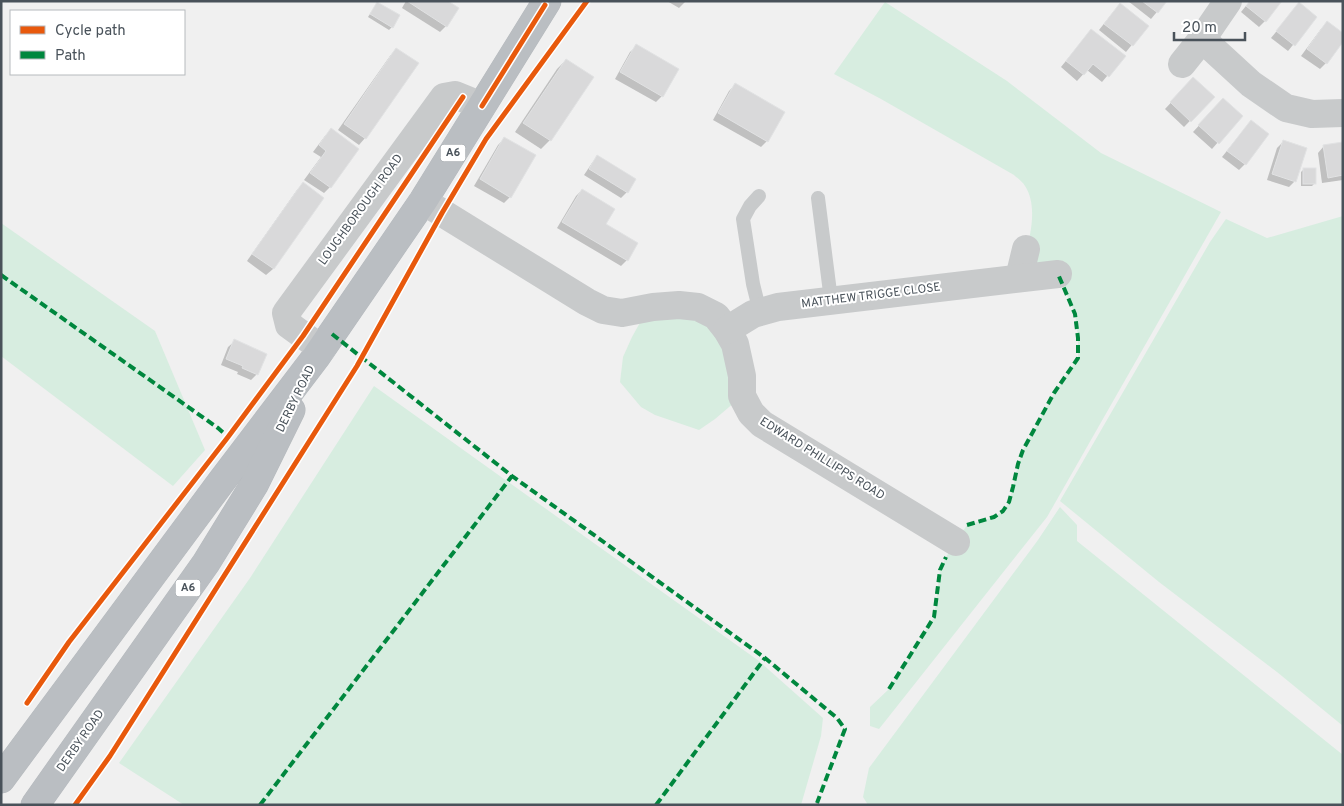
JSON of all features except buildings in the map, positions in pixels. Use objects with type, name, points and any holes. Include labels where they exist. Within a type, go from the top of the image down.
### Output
[{"type":"highway","name":"A6","points":[[319,353],[423,201],[547,1]]},
{"type":"highway","name":"DERBY ROAD","points":[[1,779],[319,353]]},
{"type":"highway","name":"DERBY ROAD","points":[[35,805],[206,563],[254,485],[319,353]]},
{"type":"street","points":[[1182,64],[1228,1]]},
{"type":"street","points":[[1202,39],[1251,84],[1286,108],[1312,114],[1343,113]]},
{"type":"street","name":"LOUGHBOROUGH ROAD","points":[[319,353],[289,325],[286,313],[444,97],[455,95],[482,106]]},
{"type":"street","name":"EDWARD PHILLIPPS ROAD","points":[[423,201],[603,310],[622,314],[664,305],[698,307],[716,316],[728,330],[736,344],[742,376],[742,396],[751,413],[762,424],[956,541]]},
{"type":"street","points":[[1019,278],[1026,249]]},
{"type":"street","name":"MATTHEW TRIGGE CLOSE","points":[[728,330],[753,314],[778,307],[1058,274]]},
{"type":"lane","points":[[759,196],[750,206],[743,219],[753,284],[760,312]]},
{"type":"lane","points":[[818,198],[831,300]]},
{"type":"green space","points":[[885,2],[1007,81],[1101,153],[1221,212],[1047,517],[879,729],[870,726],[870,707],[889,689],[934,617],[940,570],[946,557],[967,525],[994,517],[1003,511],[1009,502],[1023,450],[1054,393],[1078,358],[1075,314],[1058,274],[1019,278],[1031,231],[1032,219],[1030,196],[1023,183],[1014,175],[834,74]]},
{"type":"green space","points":[[1343,216],[1343,726],[1277,672],[1159,582],[1060,501],[1210,242],[1226,219],[1267,238]]},
{"type":"green space","points":[[1,223],[155,331],[205,450],[173,486],[1,356]]},
{"type":"green space","points":[[716,316],[742,396],[699,430],[655,415],[641,407],[620,382],[623,357],[642,319]]},
{"type":"green space","points":[[374,386],[759,661],[823,718],[821,736],[801,805],[184,805],[119,763],[250,578]]},
{"type":"green space","points":[[1060,507],[1077,525],[1077,541],[1343,755],[1343,805],[868,805],[863,797],[869,768],[1038,540]]},
{"type":"marked path","points":[[967,525],[994,517],[1003,511],[1009,502],[1023,450],[1054,393],[1078,358],[1075,314],[1058,274]]},
{"type":"marked path","points":[[1,275],[218,428],[228,437]]},
{"type":"marked path","points":[[332,334],[512,476],[765,658],[837,718],[845,729],[817,803]]},
{"type":"marked path","points":[[260,805],[512,476]]},
{"type":"marked path","points":[[889,689],[934,617],[940,570],[946,557]]},
{"type":"marked path","points":[[656,805],[765,658]]},
{"type":"cycle path","points":[[75,805],[110,756],[357,366],[442,213],[486,139],[587,1]]},
{"type":"cycle path","points":[[482,106],[545,5]]},
{"type":"cycle path","points":[[27,703],[69,642],[228,437],[303,336],[463,97]]}]
